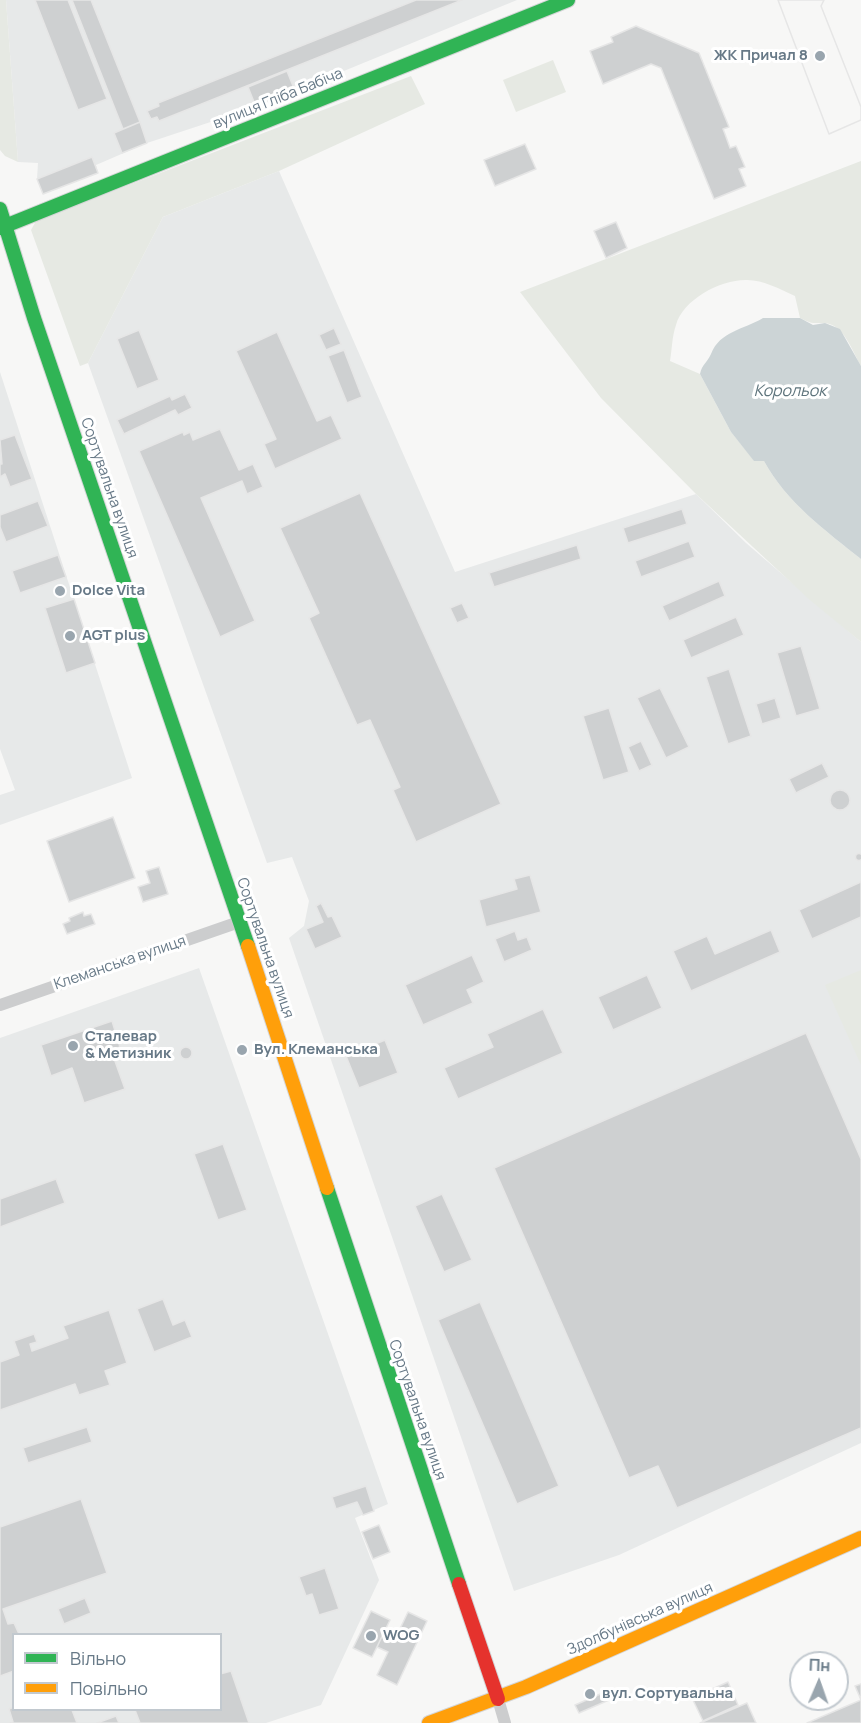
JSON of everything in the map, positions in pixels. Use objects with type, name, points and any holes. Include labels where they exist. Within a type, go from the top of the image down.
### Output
[{"type":"street","name":"вулиця Гліба Бабіча","points":[[4,227],[568,0]]},
{"type":"street","name":"Сортувальна вулиця","points":[[0,209],[34,318],[239,922],[498,1699]]},
{"type":"street","name":"Клеманська вулиця","points":[[0,1005],[239,922]]},
{"type":"street","name":"Здолбунівська вулиця","points":[[429,1723],[498,1699],[861,1538]]},
{"type":"street","points":[[498,1699],[505,1723]]},
{"type":"shaded area","points":[[0,0],[6,0],[18,162],[5,156],[0,150]]},
{"type":"shaded area","points":[[6,0],[517,0],[256,107],[147,143],[96,165],[98,173],[43,194],[37,179],[38,163],[18,162]]},
{"type":"shaded area","points":[[553,60],[566,92],[516,112],[503,80]]},
{"type":"shaded area","points":[[411,76],[425,104],[279,171],[163,217],[88,363],[80,366],[31,230],[36,221]]},
{"type":"shaded area","points":[[861,161],[861,366],[847,339],[837,328],[800,318],[795,296],[753,280],[726,283],[695,299],[680,316],[673,338],[670,361],[700,374],[731,432],[754,460],[764,461],[795,503],[861,559],[861,642],[810,600],[696,494],[601,398],[520,292]]},
{"type":"shaded area","points":[[279,171],[455,572],[696,494],[746,543],[861,642],[861,1443],[619,1555],[514,1591],[289,938],[304,926],[309,901],[292,857],[267,863],[88,363],[163,217]]},
{"type":"shaded area","points":[[0,372],[132,778],[0,825],[0,795],[15,790],[0,749]]},
{"type":"shaded area","points":[[199,968],[388,1504],[355,1518],[379,1580],[321,1705],[266,1723],[0,1723],[0,1038]]},
{"type":"shaded area","points":[[861,970],[861,1065],[825,985]]},
{"type":"water","name":"Корольок","points":[[763,318],[800,318],[813,325],[825,323],[840,329],[861,366],[861,559],[795,503],[764,461],[754,461],[731,432],[700,374],[720,340]]},
{"type":"building","points":[[35,0],[68,0],[107,99],[78,110]]},
{"type":"building","points":[[72,0],[91,0],[140,122],[123,129]]},
{"type":"building","points":[[416,0],[462,0],[159,121],[157,117],[151,119],[147,111],[159,106],[158,103]]},
{"type":"building","name":"ЖК Причал 8","points":[[778,0],[824,0],[821,6],[861,107],[861,120],[829,134]]},
{"type":"building","name":"ЖК Причал 8","points":[[778,0],[824,0],[821,6],[861,107],[861,120],[829,134]]},
{"type":"building","points":[[636,26],[699,53],[729,127],[723,129],[730,148],[736,146],[745,167],[739,169],[746,186],[714,199],[661,68],[651,64],[603,84],[590,51],[613,42],[611,37]]},
{"type":"building","points":[[287,71],[295,91],[256,107],[248,87]]},
{"type":"building","points":[[140,122],[147,143],[122,153],[114,133]]},
{"type":"building","points":[[525,144],[536,169],[495,186],[484,160]]},
{"type":"building","points":[[92,157],[98,173],[43,194],[37,179]]},
{"type":"building","points":[[616,222],[627,248],[606,258],[594,231]]},
{"type":"building","points":[[334,328],[341,344],[326,350],[319,335]]},
{"type":"building","points":[[139,330],[159,380],[137,389],[117,339]]},
{"type":"building","points":[[277,332],[317,421],[331,415],[342,439],[275,469],[264,444],[276,439],[236,351]]},
{"type":"building","points":[[344,350],[362,397],[347,403],[328,356]]},
{"type":"building","points":[[185,394],[192,408],[178,415],[175,410],[124,434],[117,420],[170,396],[172,400]]},
{"type":"building","points":[[220,429],[239,470],[253,464],[263,487],[247,494],[242,481],[201,498],[255,621],[220,637],[139,451],[183,432],[184,435],[190,432],[193,440]]},
{"type":"building","points":[[15,435],[32,479],[10,487],[5,474],[0,477],[0,464],[2,464],[0,440]]},
{"type":"building","points":[[360,493],[501,804],[416,842],[393,790],[400,787],[370,720],[357,725],[309,618],[319,613],[280,528]]},
{"type":"building","points":[[38,501],[48,526],[6,542],[0,527],[0,515]]},
{"type":"building","points":[[682,509],[687,524],[628,543],[623,528]]},
{"type":"building","points":[[689,541],[695,557],[641,577],[635,561]]},
{"type":"building","points":[[577,545],[581,559],[494,587],[489,573]]},
{"type":"building","points":[[58,555],[66,577],[20,593],[12,571]]},
{"type":"building","points":[[719,581],[725,596],[669,621],[662,606]]},
{"type":"building","name":"AGT plus","points":[[74,599],[95,663],[66,673],[45,608]]},
{"type":"building","points":[[462,603],[469,618],[457,623],[450,608]]},
{"type":"building","points":[[736,617],[744,635],[691,658],[683,640]]},
{"type":"building","points":[[801,646],[820,709],[796,716],[777,653]]},
{"type":"building","points":[[729,669],[751,736],[728,744],[706,677]]},
{"type":"building","points":[[660,688],[689,747],[666,758],[637,698]]},
{"type":"building","points":[[775,698],[781,718],[762,724],[756,704]]},
{"type":"building","points":[[609,708],[629,772],[603,780],[583,716]]},
{"type":"building","points":[[641,741],[652,765],[639,771],[628,747]]},
{"type":"building","points":[[822,763],[829,777],[796,793],[789,779]]},
{"type":"building","points":[[840,790],[847,793],[850,800],[847,807],[840,810],[833,807],[830,800],[833,793]]},
{"type":"building","points":[[113,817],[135,878],[69,902],[47,841]]},
{"type":"building","points":[[859,854],[862,857],[859,860],[856,857]]},
{"type":"building","points":[[159,867],[168,894],[143,902],[138,887],[150,883],[146,871]]},
{"type":"building","points":[[530,875],[541,912],[486,927],[479,900],[517,889],[514,879]]},
{"type":"building","points":[[861,882],[861,917],[812,939],[799,910]]},
{"type":"building","points":[[321,903],[328,917],[332,916],[342,937],[315,949],[306,929],[323,922],[316,906]]},
{"type":"building","points":[[83,912],[84,916],[91,914],[95,924],[67,934],[63,924],[70,921],[69,918]]},
{"type":"building","points":[[771,930],[780,952],[691,991],[673,951],[707,936],[715,954]]},
{"type":"building","points":[[515,931],[518,940],[527,937],[532,950],[504,962],[495,939]]},
{"type":"building","points":[[472,955],[484,982],[467,990],[473,1003],[423,1025],[405,985]]},
{"type":"building","points":[[647,975],[662,1008],[613,1030],[598,997]]},
{"type":"building","points":[[543,1009],[563,1053],[458,1099],[444,1068],[493,1047],[487,1034]]},
{"type":"building","points":[[112,1021],[120,1047],[111,1050],[125,1089],[84,1103],[72,1068],[51,1076],[41,1045]]},
{"type":"building","points":[[806,1033],[861,1159],[861,1428],[677,1508],[658,1466],[629,1478],[494,1168]]},
{"type":"building","points":[[385,1040],[398,1073],[359,1088],[346,1056]]},
{"type":"building","points":[[188,1047],[192,1053],[188,1059],[184,1059],[180,1051]]},
{"type":"building","points":[[223,1144],[247,1210],[218,1220],[194,1154]]},
{"type":"building","points":[[56,1179],[65,1203],[0,1227],[0,1199]]},
{"type":"building","points":[[442,1194],[472,1260],[444,1272],[415,1206]]},
{"type":"building","points":[[163,1299],[173,1325],[185,1320],[192,1337],[154,1352],[137,1309]]},
{"type":"building","points":[[480,1302],[559,1486],[517,1504],[438,1320]]},
{"type":"building","points":[[109,1310],[127,1363],[105,1371],[110,1385],[79,1395],[75,1384],[0,1410],[0,1362],[19,1355],[14,1341],[34,1334],[37,1342],[30,1344],[32,1351],[68,1338],[63,1326]]},
{"type":"building","points":[[87,1427],[92,1442],[28,1463],[23,1448]]},
{"type":"building","points":[[366,1486],[374,1511],[363,1515],[357,1502],[336,1509],[332,1497]]},
{"type":"building","points":[[81,1499],[107,1573],[3,1609],[8,1624],[14,1623],[19,1633],[12,1633],[12,1672],[0,1676],[0,1527]]},
{"type":"building","points":[[379,1525],[390,1552],[373,1559],[362,1532]]},
{"type":"building","points":[[325,1568],[339,1609],[319,1615],[312,1594],[306,1596],[299,1577]]},
{"type":"building","points":[[85,1598],[91,1613],[64,1624],[58,1609]]},
{"type":"building","points":[[371,1611],[390,1620],[372,1657],[353,1648]]},
{"type":"building","points":[[408,1612],[427,1621],[397,1685],[377,1675],[388,1652],[377,1647],[385,1630],[397,1635]]},
{"type":"building","points":[[231,1671],[249,1723],[140,1723],[135,1711],[222,1711],[222,1673]]},
{"type":"building","points":[[728,1682],[738,1705],[703,1721],[692,1698]]},
{"type":"building","points":[[861,1684],[861,1700],[855,1686]]},
{"type":"building","points":[[605,1692],[609,1700],[579,1713],[575,1705]]},
{"type":"building","points":[[861,1700],[861,1723],[807,1723],[835,1711],[849,1711],[849,1705]]},
{"type":"building","points":[[747,1703],[756,1723],[700,1723]]},
{"type":"building","points":[[12,1708],[12,1711],[72,1711],[77,1723],[10,1723],[13,1722],[9,1709]]},
{"type":"building","points":[[116,1716],[119,1723],[97,1723]]},
{"type":"traffic: fast","points":[[0,228],[568,0]]},
{"type":"traffic: fast","points":[[0,209],[34,318],[248,946]]},
{"type":"traffic: fast","points":[[327,1188],[459,1584]]},
{"type":"traffic: slow","points":[[248,946],[327,1188]]},
{"type":"traffic: slow","points":[[429,1723],[526,1687],[861,1538]]},
{"type":"traffic: jam","points":[[459,1584],[498,1699]]},
{"type":"place","name":"ЖК Причал 8","points":[[820,56]]},
{"type":"place","name":"Dolce Vita","points":[[60,591]]},
{"type":"place","name":"AGT plus","points":[[70,636]]},
{"type":"place","name":"Сталевар & Метизник","points":[[73,1046]]},
{"type":"place","name":"Вул. Клеманська","points":[[242,1050]]},
{"type":"place","name":"WOG","points":[[371,1636]]},
{"type":"place","name":"вул. Сортувальна","points":[[590,1694]]}]
